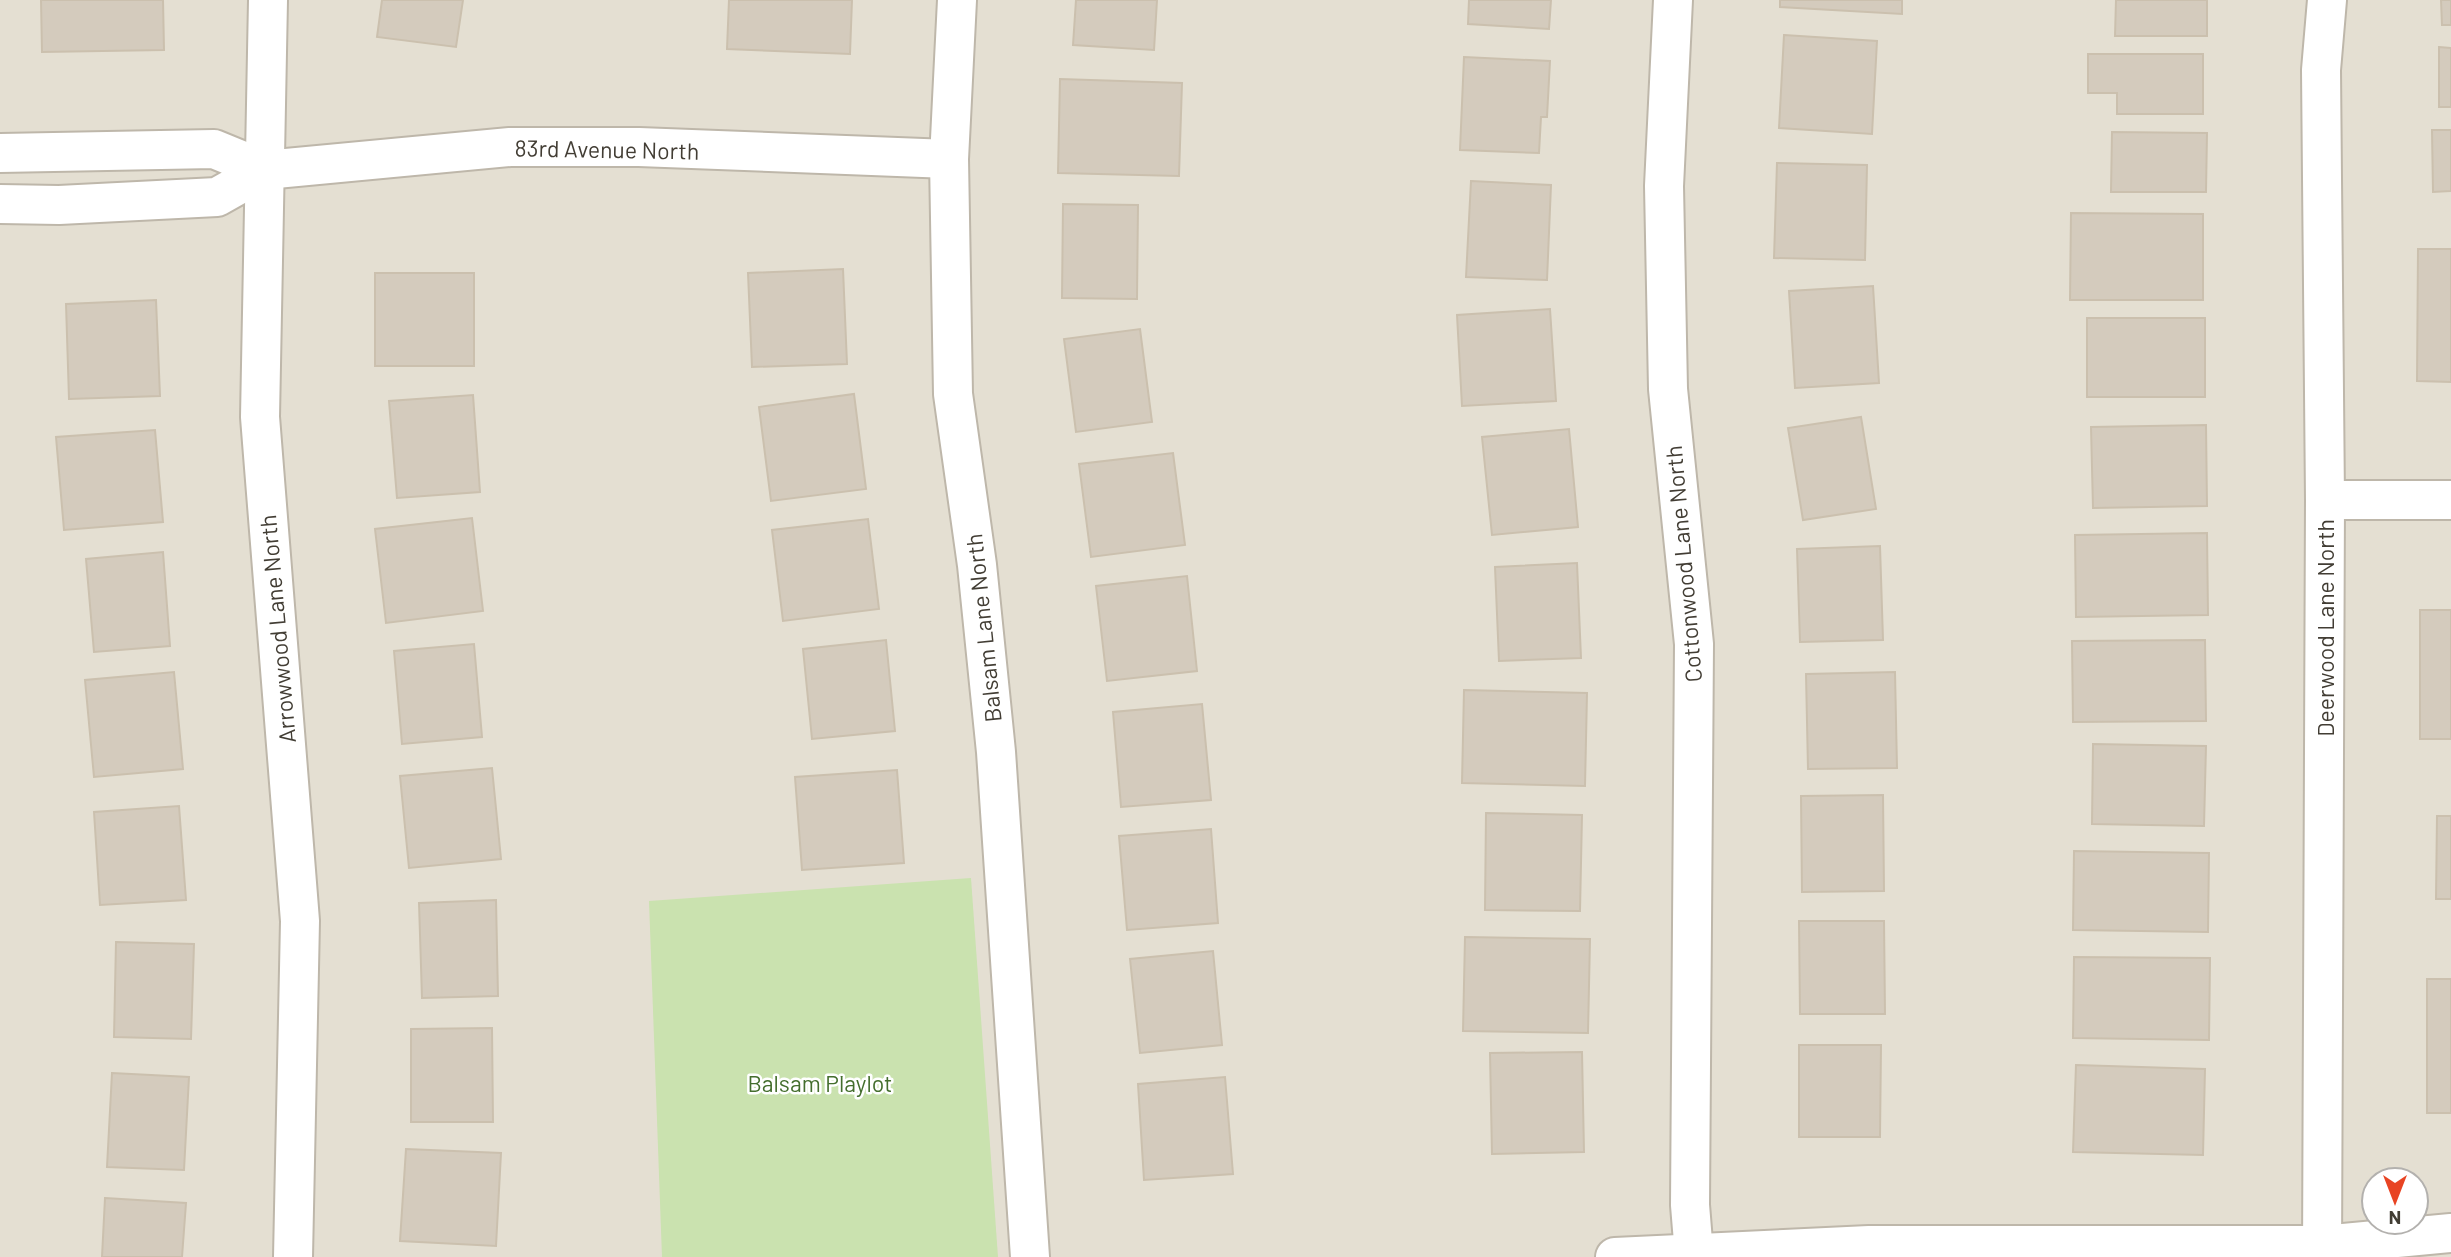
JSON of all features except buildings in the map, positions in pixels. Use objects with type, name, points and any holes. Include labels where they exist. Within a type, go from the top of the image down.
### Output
[{"type":"street","name":"Arrowwood Lane North","points":[[268,0],[260,416],[300,921],[293,1257]]},
{"type":"street","name":"Balsam Lane North","points":[[957,0],[949,159],[953,394],[977,565],[996,752],[1030,1257]]},
{"type":"street","name":"Cottonwood Lane North","points":[[1673,0],[1664,186],[1668,389],[1694,644],[1690,1205],[1694,1254]]},
{"type":"street","name":"Deerwood Lane North","points":[[2322,1251],[2325,500],[2321,70],[2327,0]]},
{"type":"street","name":"83rd Avenue North","points":[[0,204],[59,205],[217,197],[265,170],[510,147],[639,147],[949,159]]},
{"type":"street","name":"83rd Avenue North","points":[[0,153],[214,149],[265,170]]},
{"type":"street","points":[[2325,500],[2451,500]]},
{"type":"street","points":[[1615,1257],[1869,1245],[2322,1251],[2451,1233]]},
{"type":"shaded area","points":[[0,0],[2451,0],[2451,1257],[0,1257]]},
{"type":"green space","name":"Balsam Playlot","points":[[971,878],[998,1257],[662,1257],[649,901]]}]
